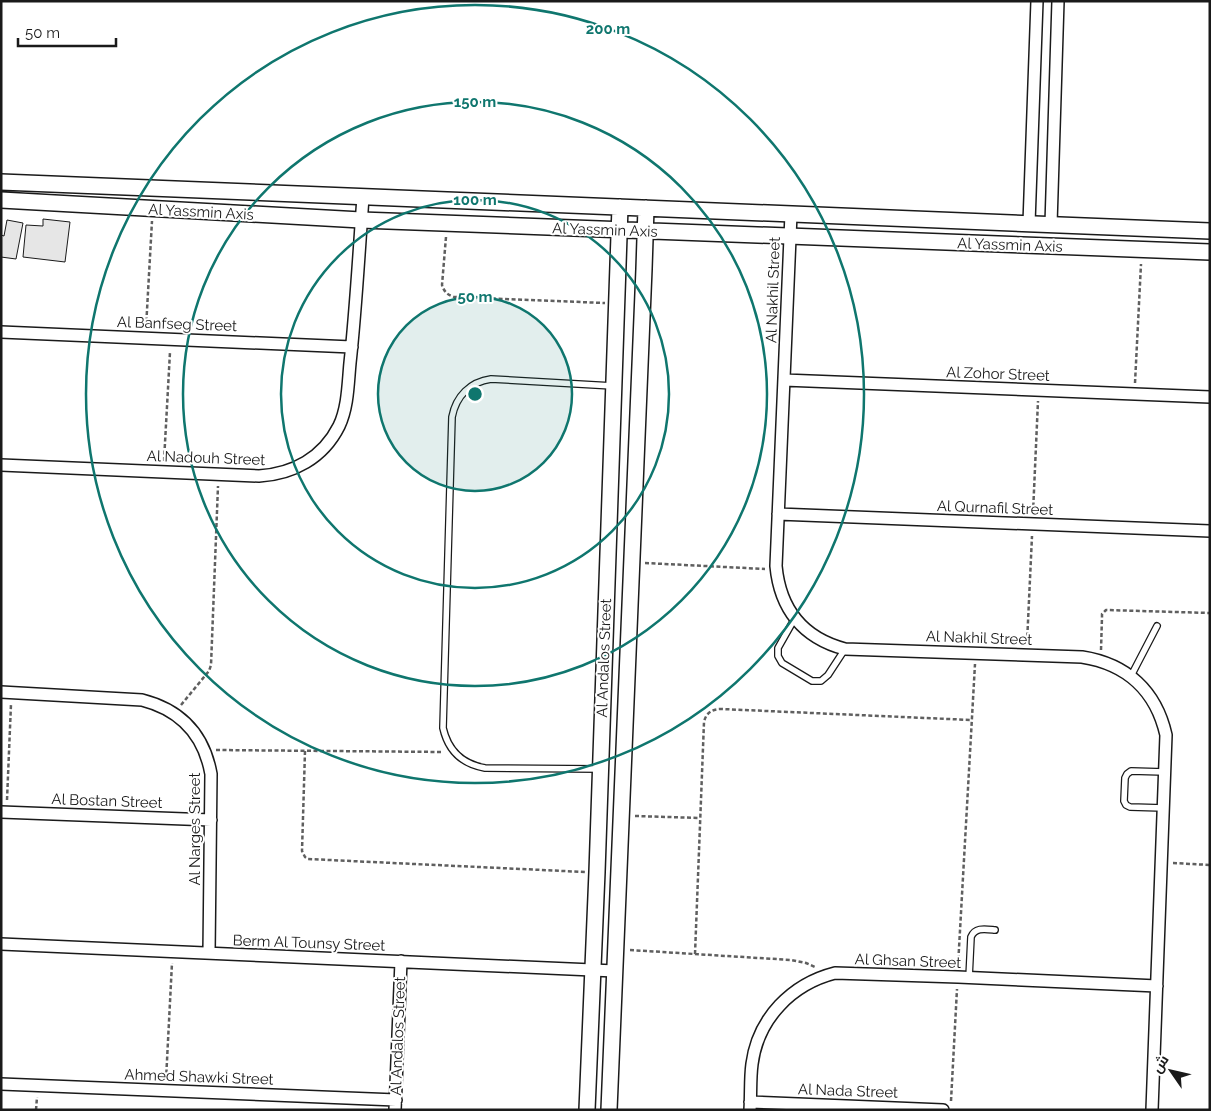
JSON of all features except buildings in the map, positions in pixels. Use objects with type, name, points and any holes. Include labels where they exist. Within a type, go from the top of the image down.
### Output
[{"type":"street","points":[[1029,223],[1038,1]]},
{"type":"street","points":[[1051,224],[1058,1]]},
{"type":"street","name":"Al Yassmin Axis","points":[[1,182],[1210,231]]},
{"type":"street","name":"Al Nadouh Street","points":[[1,465],[259,476],[280,474],[300,466],[318,454],[333,437],[346,406],[363,196]]},
{"type":"street","name":"Al Yassmin Axis","points":[[1,200],[361,220],[1210,252]]},
{"type":"street","name":"Al Andalos Street","points":[[587,1110],[620,207]]},
{"type":"street","name":"Al Andalos Street","points":[[609,1110],[646,208]]},
{"type":"street","name":"Al Nakhil Street","points":[[791,214],[777,570],[779,588],[783,599],[795,618],[817,638],[845,649],[1082,656],[1101,661],[1113,665],[1131,676],[1147,692],[1164,723],[1166,735],[1164,808],[1152,1110]]},
{"type":"street","name":"Al Banfseg Street","points":[[1,332],[352,347]]},
{"type":"street","name":"Al Zohor Street","points":[[784,380],[1210,397]]},
{"type":"street","name":"Al Qurnafil Street","points":[[778,514],[1210,531]]},
{"type":"street","name":"Al Narges Street","points":[[6,692],[142,700],[153,703],[175,714],[192,729],[205,750],[211,774],[209,953]]},
{"type":"street","name":"Al Bostan Street","points":[[4,812],[211,820]]},
{"type":"street","name":"Berm Al Tounsy Street","points":[[1,944],[615,971]]},
{"type":"street","name":"Al Andalos Street","points":[[396,1105],[401,962]]},
{"type":"street","name":"Al Ghsan Street","points":[[750,1106],[752,1064],[764,1025],[780,1004],[801,986],[836,973],[1157,986]]},
{"type":"street","name":"Ahmed Shawki Street","points":[[1,1084],[166,1090],[396,1105]]},
{"type":"street","name":"Al Nada Street","points":[[750,1106],[944,1110]]},
{"type":"lane","points":[[600,769],[484,768],[467,763],[460,758],[453,752],[445,736],[443,728],[452,417],[456,402],[460,396],[471,386],[484,380],[614,386]]},
{"type":"lane","points":[[795,618],[778,648],[778,656],[782,663],[812,681],[821,680],[828,675],[845,649]]},
{"type":"lane","points":[[1131,676],[1157,626]]},
{"type":"lane","points":[[1164,808],[1130,807],[1124,801],[1125,778],[1129,772],[1165,772]]},
{"type":"lane","points":[[963,978],[970,937],[978,929],[995,930]]},
{"type":"path","points":[[145,338],[152,209]]},
{"type":"path","points":[[447,223],[442,285],[450,296],[454,298],[616,303]]},
{"type":"path","points":[[1135,394],[1142,250]]},
{"type":"path","points":[[164,472],[170,339]]},
{"type":"path","points":[[175,714],[209,671],[211,664],[218,475]]},
{"type":"path","points":[[631,563],[777,570]]},
{"type":"path","points":[[1101,661],[1102,614],[1106,610],[1210,613]]},
{"type":"path","points":[[950,1110],[963,978],[975,653]]},
{"type":"path","points":[[4,812],[6,692]]},
{"type":"path","points":[[694,954],[704,722],[707,715],[713,710],[721,708],[972,720]]},
{"type":"path","points":[[205,750],[453,752]]},
{"type":"path","points":[[306,751],[302,851],[308,859],[597,872]]},
{"type":"path","points":[[621,815],[700,818]]},
{"type":"path","points":[[1162,863],[1210,865]]},
{"type":"path","points":[[616,949],[798,961],[813,966],[826,976]]},
{"type":"path","points":[[166,1090],[172,952]]}]
